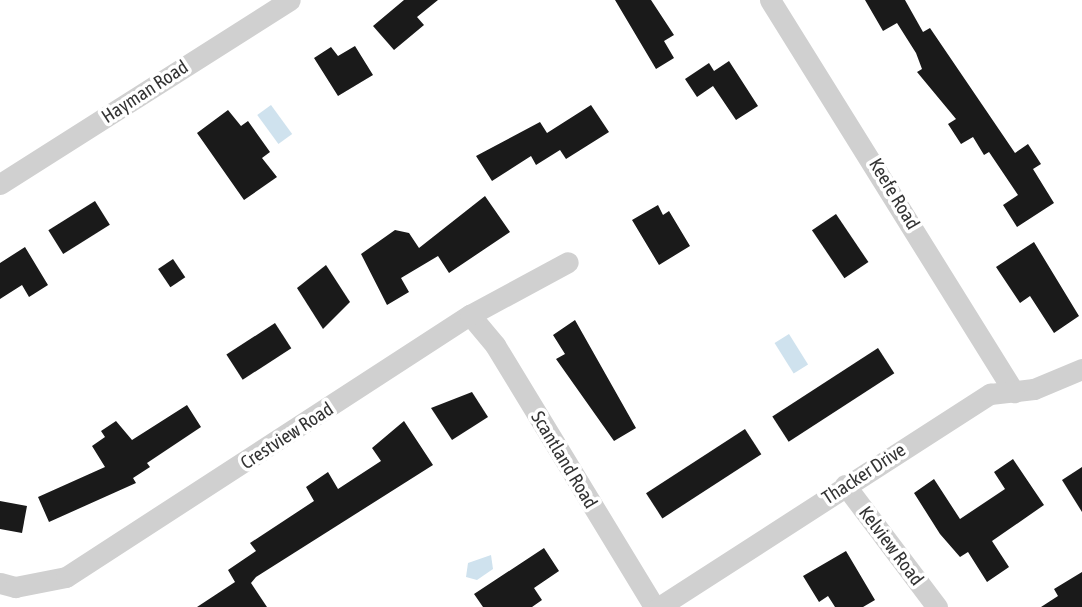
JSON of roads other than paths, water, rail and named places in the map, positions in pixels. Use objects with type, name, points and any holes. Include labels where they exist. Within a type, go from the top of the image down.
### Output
[{"type":"street","name":"Hayman Road","points":[[0,184],[290,0]]},
{"type":"street","name":"Keefe Road","points":[[770,0],[1014,391]]},
{"type":"street","name":"Crestview Road","points":[[0,583],[15,587],[66,578],[470,315],[568,262]]},
{"type":"street","name":"Scantland Road","points":[[470,315],[495,345],[657,607]]},
{"type":"street","name":"Thacker Drive","points":[[657,607],[990,394],[1014,391],[1082,369]]},
{"type":"street","name":"Kelview Road","points":[[845,485],[937,607]]},
{"type":"water","points":[[271,105],[292,134],[278,144],[257,115]]},
{"type":"water","points":[[789,334],[808,365],[794,374],[775,343]]},
{"type":"water","points":[[491,555],[493,569],[477,580],[466,577],[468,563]]}]
